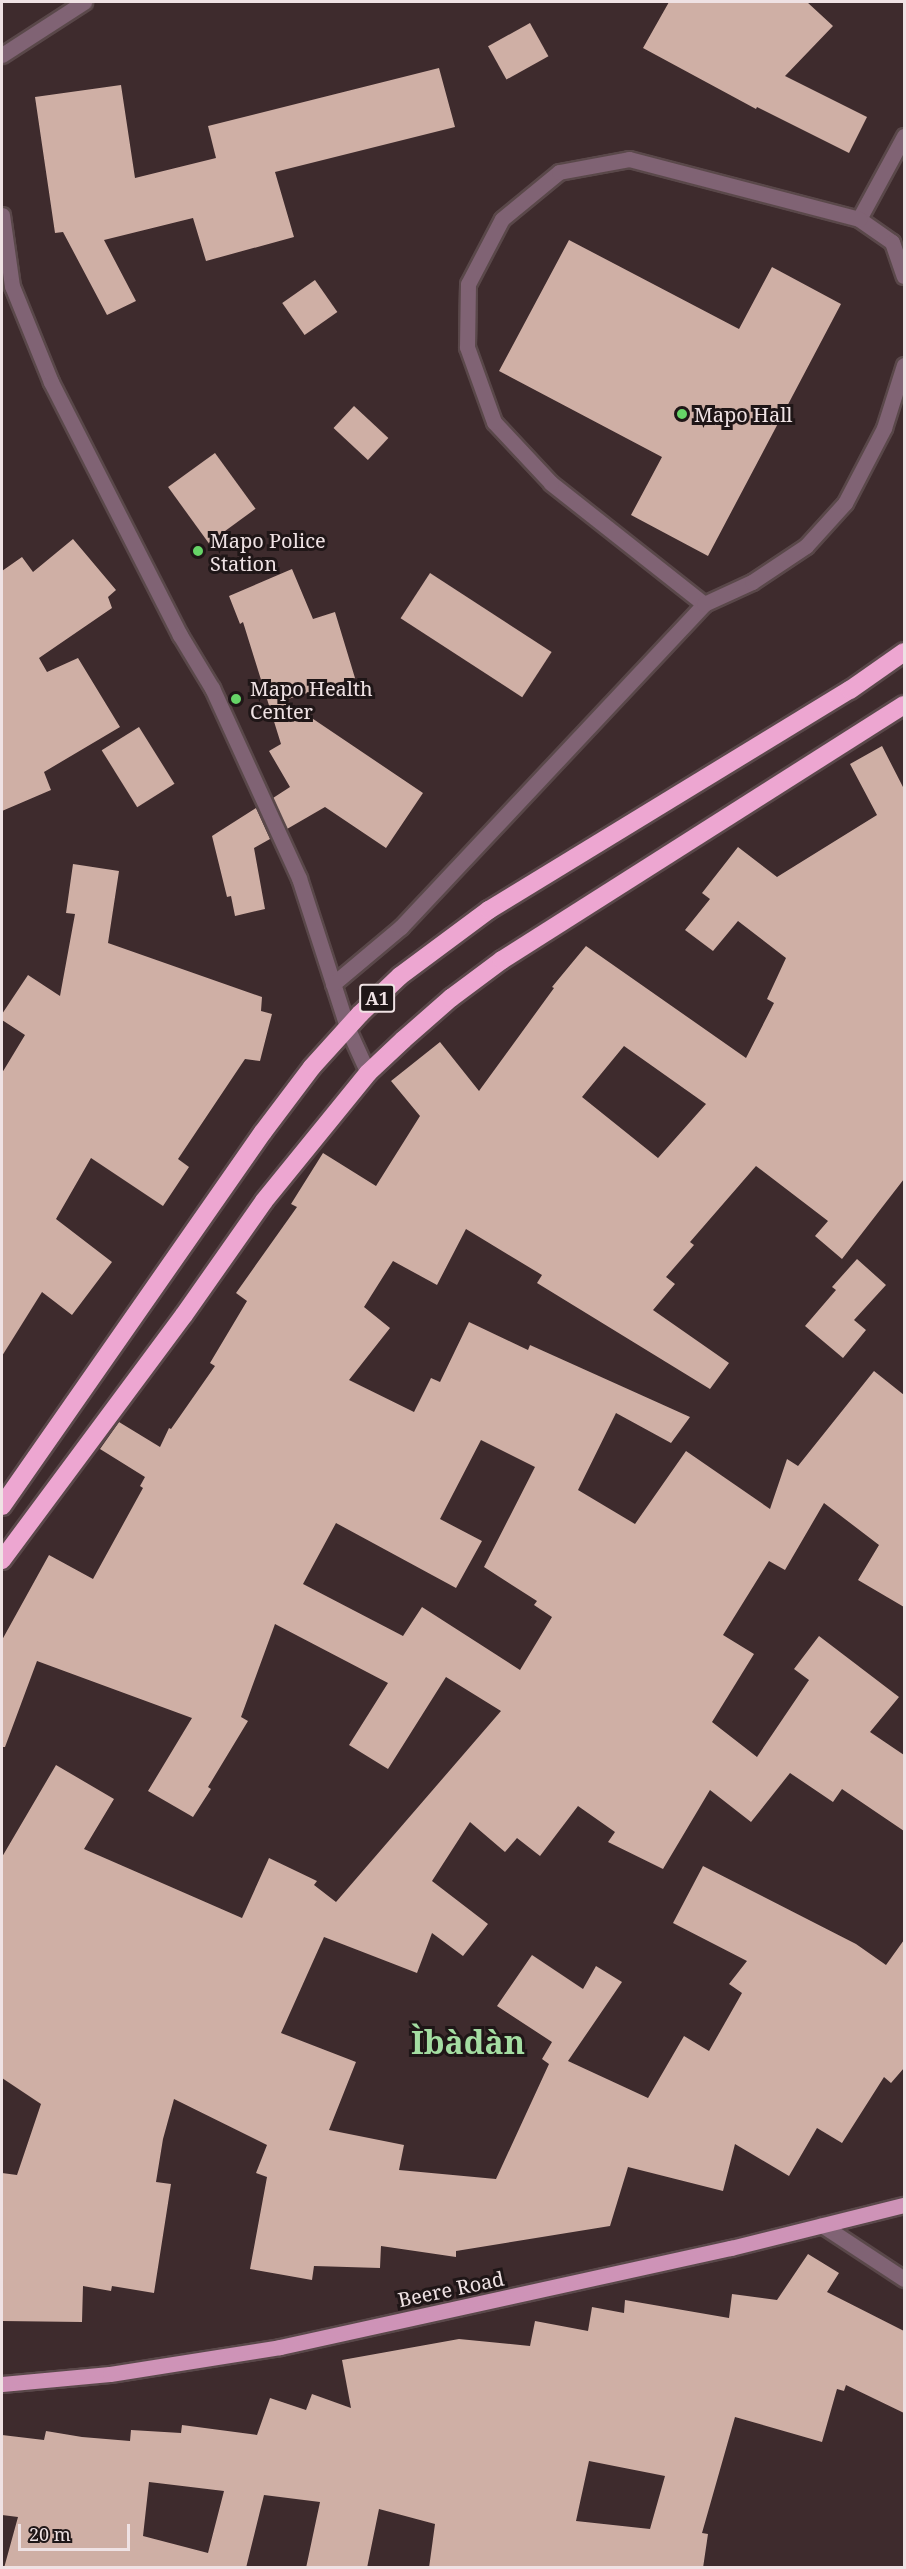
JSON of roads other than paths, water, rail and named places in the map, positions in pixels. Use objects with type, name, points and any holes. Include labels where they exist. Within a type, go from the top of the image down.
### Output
[{"type":"highway","name":"A1","points":[[2,1506],[263,1132],[312,1067],[347,1027],[400,976],[489,910],[840,696],[904,652]]},
{"type":"highway","name":"A1","points":[[2,1560],[184,1315],[264,1201],[368,1073],[451,998],[502,960],[904,705]]},
{"type":"main road","name":"Beere Road","points":[[2,2384],[110,2374],[280,2347],[708,2253],[904,2205]]},
{"type":"street","points":[[2,55],[84,2]]},
{"type":"street","points":[[859,219],[904,136]]},
{"type":"street","points":[[704,604],[551,483],[494,422],[467,347],[468,284],[502,219],[559,172],[629,159],[859,219],[892,242],[904,276]]},
{"type":"street","points":[[2,215],[12,286],[51,382],[180,635],[212,688],[299,878],[347,1027],[368,1073]]},
{"type":"street","points":[[333,984],[401,927],[704,604],[752,582],[806,546],[845,503],[884,428],[904,365]]},
{"type":"street","points":[[822,2225],[904,2280]]},
{"type":"place","name":"Mapo Hall","points":[[682,414]]},
{"type":"place","name":"Mapo Police Station","points":[[198,551]]},
{"type":"place","name":"Mapo Health Center","points":[[236,699]]},
{"type":"district","name":"Ìbàdàn","points":[[468,2042]]}]
